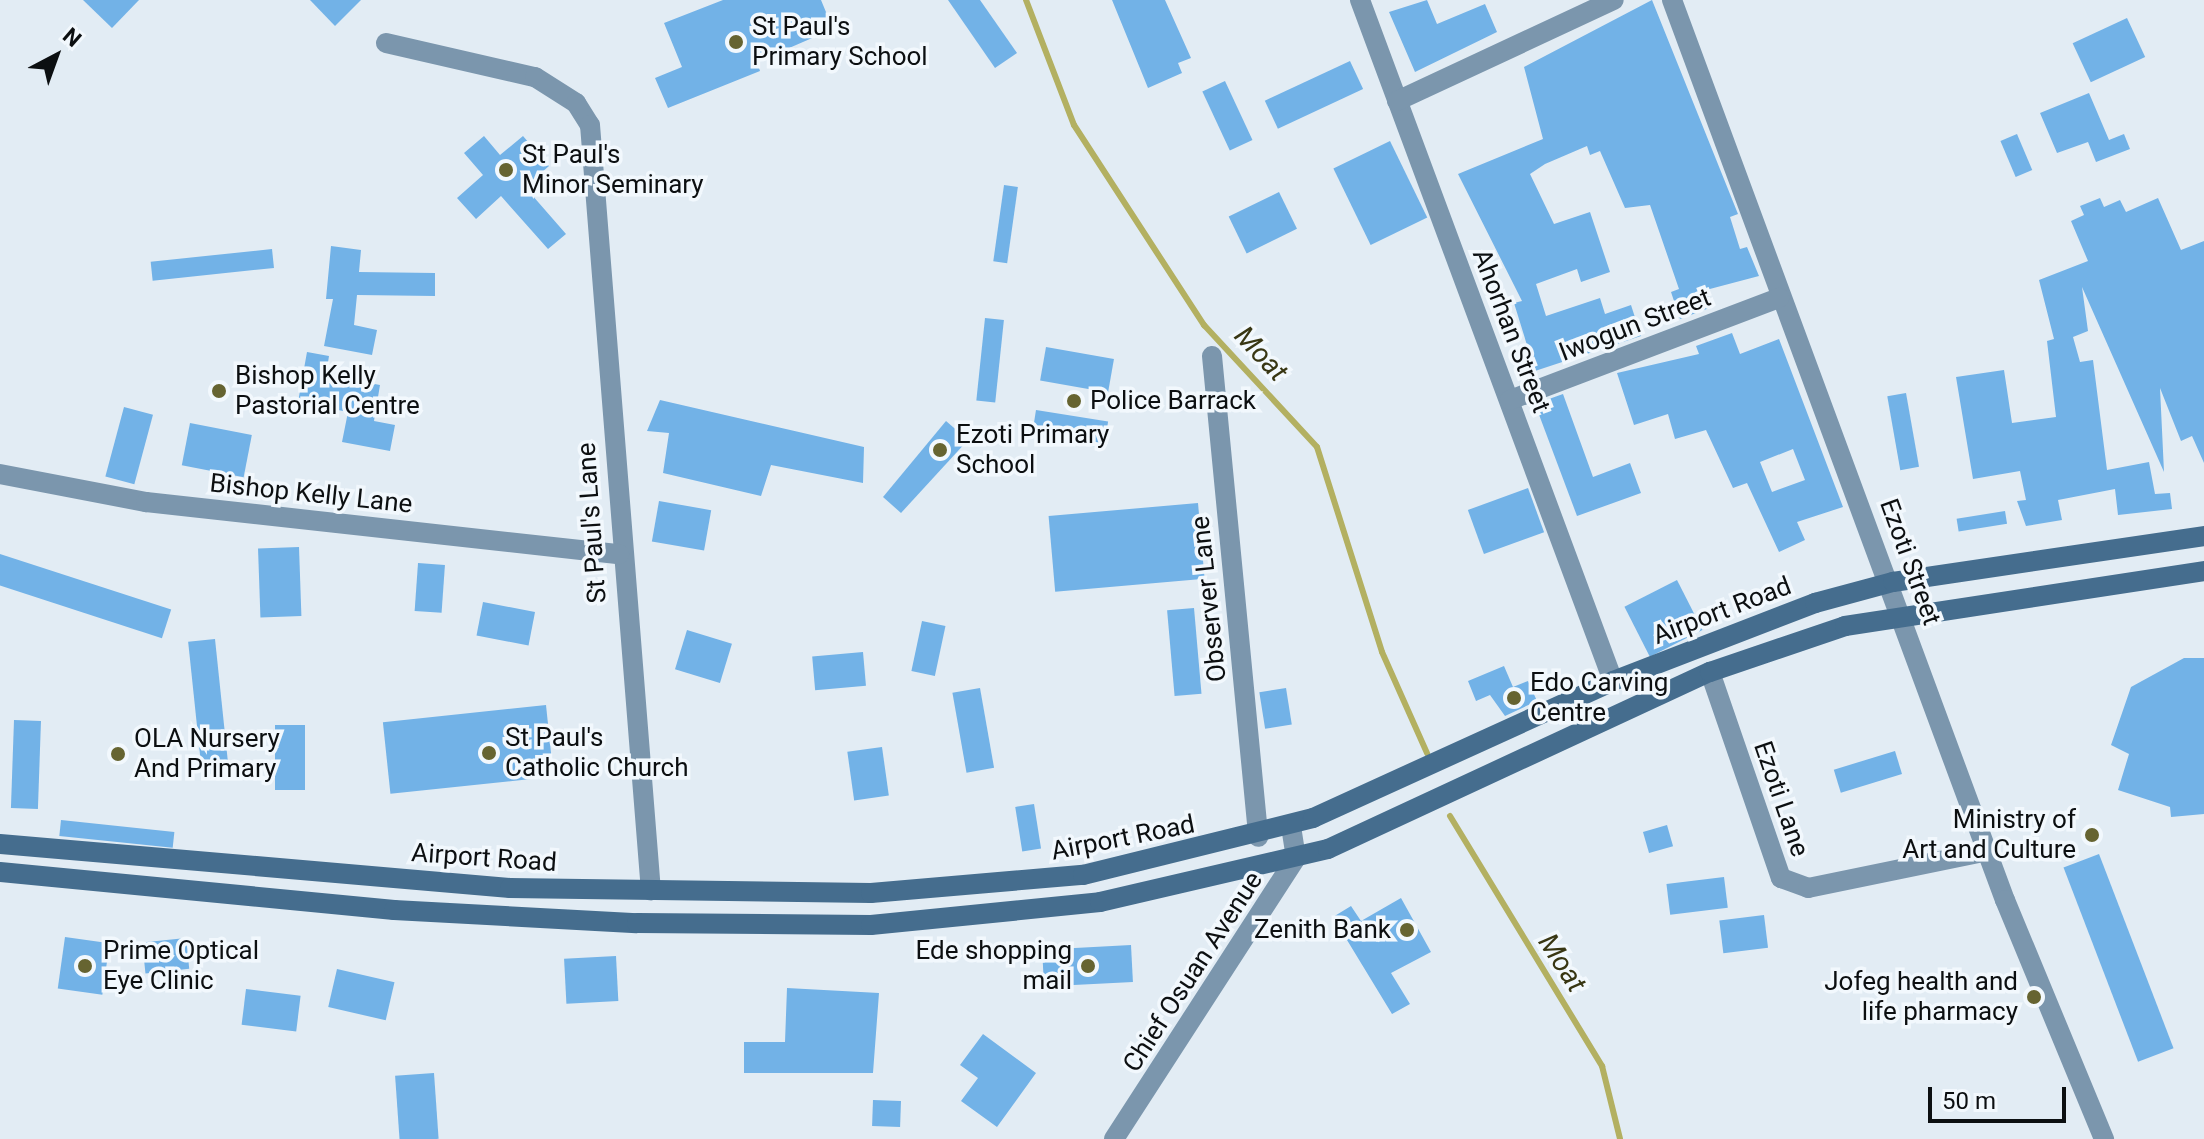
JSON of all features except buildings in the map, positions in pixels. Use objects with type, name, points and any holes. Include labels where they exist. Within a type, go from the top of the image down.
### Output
[{"type":"main road","name":"Airport Road","points":[[0,844],[510,888],[651,891],[972,889],[1083,875],[1258,837],[1291,826],[1613,681],[1815,603],[1893,582],[2204,536]]},
{"type":"main road","name":"Airport Road","points":[[0,872],[394,910],[637,923],[871,925],[1100,902],[1296,858],[1710,672],[1845,626],[2204,571]]},
{"type":"street","name":"Ahorhan Street","points":[[1360,0],[1613,681]]},
{"type":"street","points":[[1397,101],[1614,0]]},
{"type":"street","name":"Ezoti Street","points":[[1672,0],[1779,298],[1893,582],[1901,616],[1988,851],[2104,1139]]},
{"type":"street","name":"St Paul's Lane","points":[[386,43],[558,88],[590,125],[596,150],[619,554],[651,891]]},
{"type":"street","name":"Iwogun Street","points":[[1510,400],[1779,298]]},
{"type":"street","name":"Observer Lane","points":[[1212,356],[1258,837]]},
{"type":"street","name":"Bishop Kelly Lane","points":[[0,474],[146,502],[619,554]]},
{"type":"street","name":"Ezoti Lane","points":[[1710,672],[1781,878],[1808,888],[1988,851]]},
{"type":"street","name":"Chief Osuan Avenue","points":[[1114,1139],[1296,858],[1291,826]]},
{"type":"waterway","name":"Moat","points":[[1026,0],[1074,125],[1204,325],[1317,447],[1382,652],[1427,753]]},
{"type":"waterway","name":"Moat","points":[[1450,816],[1602,1066],[1620,1139]]},
{"type":"place","name":"St Paul's Primary School","points":[[736,42]]},
{"type":"place","name":"St Paul's Minor Seminary","points":[[506,170]]},
{"type":"place","name":"Bishop Kelly Pastorial Centre","points":[[219,391]]},
{"type":"place","name":"Police Barrack","points":[[1074,401]]},
{"type":"place","name":"Ezoti Primary School","points":[[940,450]]},
{"type":"place","name":"Edo Carving Centre","points":[[1514,698]]},
{"type":"place","name":"St Paul's Catholic Church","points":[[489,753]]},
{"type":"place","name":"OLA Nursery And Primary","points":[[118,754]]},
{"type":"place","name":"Ministry of Art and Culture","points":[[2092,835]]},
{"type":"place","name":"Zenith Bank","points":[[1407,930]]},
{"type":"place","name":"Prime Optical Eye Clinic","points":[[85,966]]},
{"type":"place","name":"Ede shopping mail","points":[[1088,966]]},
{"type":"place","name":"Jofeg health and life pharmacy","points":[[2034,997]]}]
